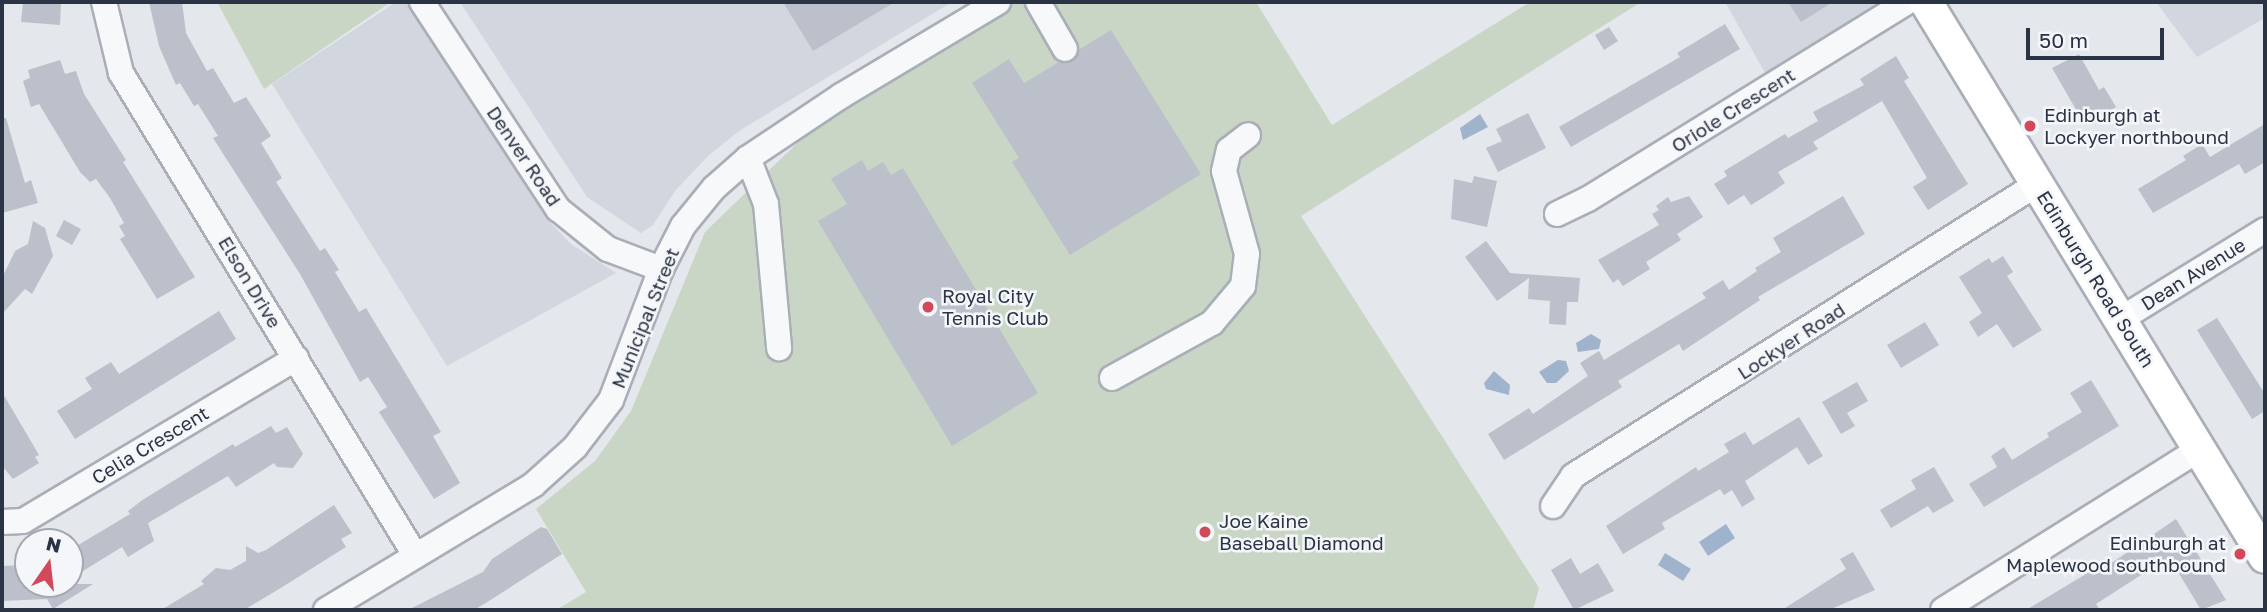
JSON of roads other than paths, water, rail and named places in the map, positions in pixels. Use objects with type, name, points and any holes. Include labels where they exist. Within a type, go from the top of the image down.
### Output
[{"type":"main road","name":"Edinburgh Road South","points":[[1926,2],[2200,449],[2260,537]]},
{"type":"street","name":"Elson Drive","points":[[104,2],[121,73],[415,555]]},
{"type":"street","name":"Denver Road","points":[[422,2],[558,209],[608,249],[661,269]]},
{"type":"street","name":"Municipal Street","points":[[326,610],[533,485],[594,425],[628,363],[661,269],[683,226],[714,188],[748,158],[998,2]]},
{"type":"street","points":[[1038,2],[1065,49]]},
{"type":"street","name":"Oriole Crescent","points":[[1556,214],[1588,200],[1907,2]]},
{"type":"street","points":[[1112,379],[1212,323],[1244,286],[1247,254],[1224,171],[1229,150],[1248,135]]},
{"type":"street","points":[[748,158],[766,204],[779,348]]},
{"type":"street","name":"Lockyer Road","points":[[1553,506],[1573,476],[2037,184]]},
{"type":"street","name":"Dean Avenue","points":[[2121,319],[2265,230]]},
{"type":"street","name":"Celia Crescent","points":[[2,522],[23,521],[296,358]]},
{"type":"street","points":[[1943,610],[2200,449]]},
{"type":"water","points":[[1480,114],[1488,127],[1463,140],[1460,128]]},
{"type":"water","points":[[1591,334],[1601,340],[1599,349],[1578,352],[1576,343]]},
{"type":"water","points":[[1558,360],[1566,361],[1569,371],[1556,383],[1547,383],[1539,372]]},
{"type":"water","points":[[1494,371],[1510,385],[1509,395],[1486,389],[1484,383]]},
{"type":"water","points":[[1726,524],[1735,538],[1708,556],[1699,542]]},
{"type":"water","points":[[1665,553],[1691,569],[1683,581],[1658,565]]},
{"type":"place","name":"Edinburgh at Lockyer northbound","points":[[2030,126]]},
{"type":"place","name":"Royal City Tennis Club","points":[[928,307]]},
{"type":"place","name":"Joe Kaine Baseball Diamond","points":[[1205,532]]},
{"type":"place","name":"Edinburgh at Maplewood southbound","points":[[2240,554]]}]
